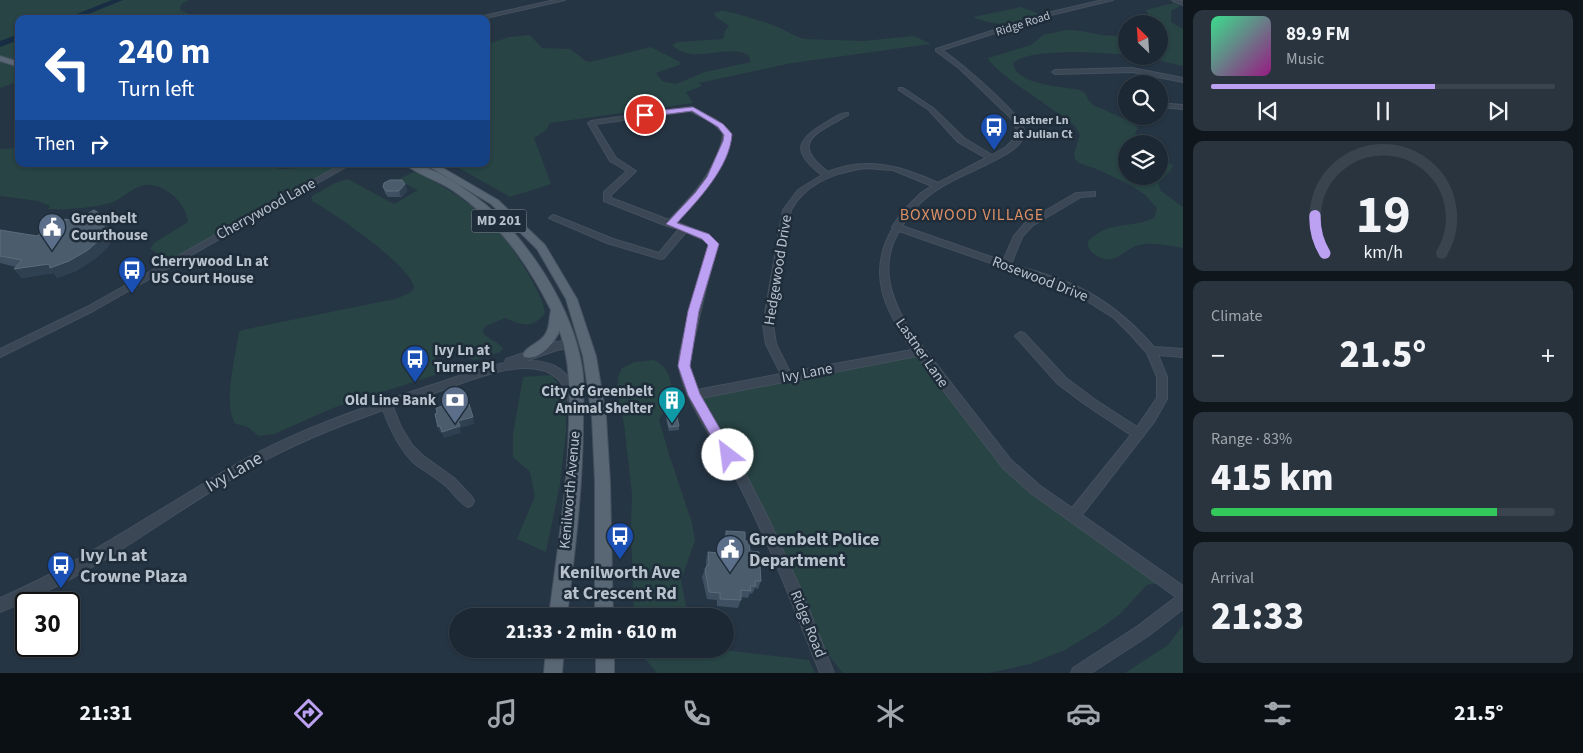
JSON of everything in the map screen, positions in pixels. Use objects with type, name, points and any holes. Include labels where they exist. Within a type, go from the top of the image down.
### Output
[{"type":"main road","points":[[0,58],[15,64]]},
{"type":"main road","name":"Kenilworth Avenue","points":[[416,167],[458,189],[501,223],[524,252],[556,309],[570,344],[577,380],[576,464],[559,608]]},
{"type":"main road","name":"Kenilworth Avenue","points":[[436,167],[460,179],[489,198],[524,228],[540,247],[562,280],[579,313],[587,338],[593,370],[602,446],[604,608]]},
{"type":"main road","points":[[530,354],[551,337],[556,325],[556,309]]},
{"type":"main road","points":[[570,344],[582,350],[593,370]]},
{"type":"main road","points":[[553,673],[554,658]]},
{"type":"main road","points":[[605,658],[606,673]]},
{"type":"street","points":[[490,15],[562,0]]},
{"type":"street","name":"Ridge Road","points":[[938,51],[1049,14],[1110,0]]},
{"type":"street","points":[[1175,0],[1183,3]]},
{"type":"street","name":"Lastner Lane","points":[[938,51],[962,66],[1017,121],[1021,130],[1020,138],[1009,149],[938,186],[915,204],[896,227],[888,243],[884,258],[885,285],[895,316],[919,352],[1007,464],[1034,488],[1183,594]]},
{"type":"street","points":[[1056,72],[1132,70],[1183,80]]},
{"type":"street","points":[[901,89],[932,109],[956,137],[992,158]]},
{"type":"street","points":[[1168,105],[1183,107]]},
{"type":"street","points":[[553,218],[610,241],[661,256],[684,229],[670,224],[607,199],[607,194],[632,171],[613,159],[591,123],[693,109],[714,121],[727,132],[727,141],[711,177],[698,195],[670,224]]},
{"type":"street","points":[[827,175],[807,160],[804,154],[804,146],[813,134],[846,114]]},
{"type":"street","name":"Hedgewood Drive","points":[[787,376],[771,344],[768,325],[787,210],[796,196],[804,188],[827,175],[855,166],[880,166],[905,171],[938,186]]},
{"type":"street","name":"Cherrywood Lane","points":[[0,353],[90,308],[342,167]]},
{"type":"street","points":[[1006,265],[1018,236],[1030,224],[1078,195],[1092,194]]},
{"type":"street","name":"Rosewood Drive","points":[[896,227],[1064,285],[1094,300],[1124,322],[1150,352],[1162,377],[1163,392],[1155,412],[1073,516]]},
{"type":"street","name":"Ridge Road","points":[[684,229],[705,236],[714,244],[697,298],[685,353],[684,366],[686,376],[694,395],[738,472],[769,534],[828,673]]},
{"type":"street","points":[[1020,336],[1047,366],[1076,392],[1107,415],[1138,434]]},
{"type":"street","name":"Ivy Lane","points":[[0,605],[38,589],[87,563],[193,496],[263,456],[328,425],[483,373],[530,354],[570,344]]},
{"type":"street","name":"Ivy Lane","points":[[694,395],[919,352]]},
{"type":"street","points":[[1150,352],[1183,353]]},
{"type":"street","name":"Ivy Lane","points":[[483,373],[522,364],[547,367],[565,379],[576,410]]},
{"type":"street","points":[[386,404],[396,428],[408,448],[418,459],[450,482],[468,501]]},
{"type":"street","points":[[1078,673],[1143,631],[1183,600]]},
{"type":"green space","points":[[0,0],[189,0],[181,4],[180,10],[191,15],[15,15],[15,82],[0,88]]},
{"type":"green space","points":[[1174,3],[1180,6],[1171,11],[1171,22],[1183,29],[1183,66],[1168,63],[1168,15],[1148,15],[1146,10]]},
{"type":"green space","points":[[1021,7],[1040,14],[1000,24],[973,17]]},
{"type":"green space","points":[[721,11],[760,21],[805,39],[864,41],[914,36],[931,44],[792,63],[699,83],[702,86],[686,92],[693,103],[550,123],[546,130],[534,138],[551,184],[510,197],[457,167],[490,167],[490,44],[509,37],[530,35],[542,48],[570,49],[590,62],[651,47],[680,62],[679,65],[656,73],[662,81],[676,84],[705,72],[751,62],[748,55],[739,52],[690,54],[672,45],[678,42],[723,39],[725,31],[729,26],[716,17],[714,13]]},
{"type":"green space","points":[[1074,30],[1118,36],[1118,54],[1048,53],[1020,59],[1013,64],[1023,77],[1032,81],[1080,90],[1085,93],[1089,101],[1095,106],[1118,116],[1118,125],[1136,125],[1138,128],[1135,133],[1136,135],[1118,135],[1118,179],[1079,163],[1075,159],[1074,154],[1080,135],[1075,126],[1001,73],[988,58],[1031,45],[1043,35]]},
{"type":"green space","points":[[15,148],[15,167],[340,168],[172,262],[150,249],[154,243],[188,222],[183,207],[172,194],[157,186],[149,185],[137,187],[118,200],[103,205],[48,209],[50,206],[38,201],[0,196],[0,149]]},
{"type":"green space","points":[[1168,162],[1173,165],[1168,173]]},
{"type":"green space","points":[[414,172],[423,175],[457,196],[480,212],[496,227],[532,281],[543,304],[545,313],[536,322],[531,324],[516,323],[505,318],[486,326],[482,331],[501,346],[503,349],[500,352],[475,360],[465,357],[459,351],[441,351],[435,358],[436,363],[445,368],[441,373],[333,408],[274,434],[259,436],[246,426],[236,424],[232,417],[230,394],[239,332],[395,299],[408,294],[414,289],[411,280],[387,255],[353,228],[312,201],[312,196],[335,183],[348,179],[394,204],[418,190],[397,180]]},
{"type":"green space","points":[[1130,185],[1159,185],[1161,191],[1183,207],[1183,248],[1159,244],[1144,244],[1120,256],[1109,259],[1092,253],[1088,241],[1096,234],[1112,227],[1154,218],[1157,208],[1145,195]]},
{"type":"green space","points":[[919,352],[1007,464],[1165,582],[1147,585],[1120,614],[1101,628],[1065,650],[1030,664],[989,673],[843,673],[814,637],[787,575],[694,395]]},
{"type":"green space","points":[[654,360],[664,367],[670,378],[671,396],[659,420],[692,523],[695,541],[681,580],[686,608],[634,608],[632,494],[624,424],[617,391],[618,377],[622,368],[635,362]]},
{"type":"green space","points":[[551,375],[566,393],[566,432],[560,484],[546,552],[517,539],[535,496],[530,472],[513,457],[513,434],[523,377]]},
{"type":"green space","points":[[1183,625],[1183,673],[1125,673],[1168,645]]},
{"type":"green space","points":[[734,651],[809,660],[815,673],[657,673],[644,658],[734,658]]},
{"type":"building","points":[[390,180],[402,180],[405,184],[399,191],[386,191],[383,187],[384,183]]},
{"type":"building","name":"Greenbelt Courthouse","points":[[94,210],[104,220],[104,232],[100,239],[88,250],[69,261],[50,268],[49,264],[14,269],[22,260],[0,256],[0,230],[37,236],[49,226],[56,227],[65,219],[69,220],[77,214],[85,215]]},
{"type":"building","name":"Old Line Bank","points":[[453,403],[455,408],[469,404],[473,417],[458,421],[460,426],[442,432],[440,426],[438,427],[435,414],[437,413],[436,408]]},
{"type":"building","points":[[676,413],[679,426],[669,427],[667,414]]},
{"type":"building","name":"Greenbelt Police Department","points":[[726,531],[745,532],[745,541],[749,541],[750,551],[759,552],[761,581],[755,581],[756,586],[750,586],[751,591],[741,590],[741,600],[720,599],[720,593],[709,592],[705,569],[709,563],[708,552],[718,553],[718,549],[727,549]]},
{"type":"waterway","points":[[79,15],[119,0]]},
{"type":"waterway","points":[[0,44],[15,38]]},
{"type":"place","name":"Lastner Ln at Julian Ct","points":[[994,151]]},
{"type":"place","name":"Greenbelt Courthouse","points":[[52,251]]},
{"type":"place","name":"Cherrywood Ln at US Court House","points":[[132,294]]},
{"type":"place","name":"Ivy Ln at Turner Pl","points":[[415,383]]},
{"type":"place","name":"Old Line Bank","points":[[455,424]]},
{"type":"place","name":"City of Greenbelt Animal Shelter","points":[[672,424]]},
{"type":"place","name":"Kenilworth Ave at Crescent Rd","points":[[620,560]]},
{"type":"place","name":"Greenbelt Police Department","points":[[730,573]]},
{"type":"place","name":"Ivy Ln at Crowne Plaza","points":[[61,589]]},
{"type":"district","name":"BOXWOOD VILLAGE","points":[[972,215]]},
{"type":"route","points":[[645,115],[693,109],[720,126],[728,134],[727,141],[711,177],[698,195],[670,224],[705,236],[714,244],[694,311],[684,366],[694,395],[728,455]]}]
